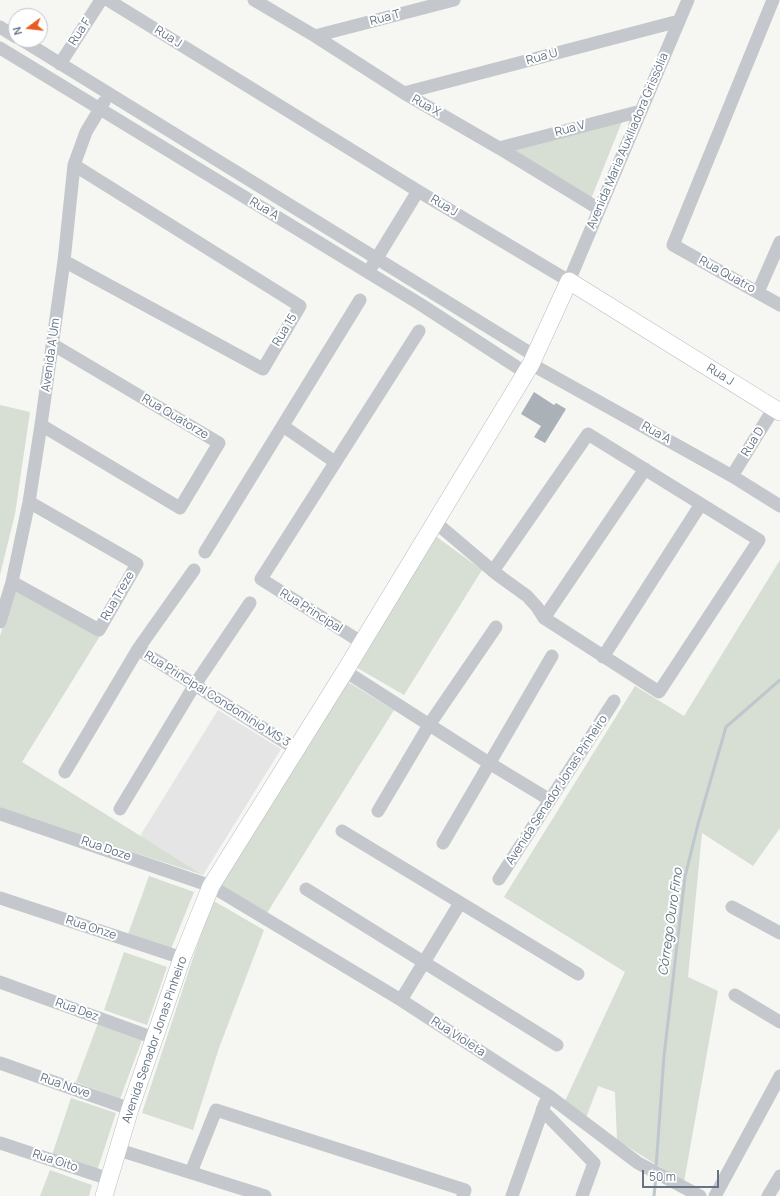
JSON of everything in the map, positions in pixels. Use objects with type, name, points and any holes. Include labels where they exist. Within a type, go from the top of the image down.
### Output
[{"type":"main road","points":[[530,364],[569,281]]},
{"type":"main road","name":"Rua J","points":[[569,281],[777,410]]},
{"type":"main road","name":"Avenida Senador Jonas Pinheiro","points":[[104,1196],[119,1150],[130,1109],[154,1038],[182,958],[212,886],[345,671],[530,364]]},
{"type":"street","name":"Rua F","points":[[60,64],[101,0]]},
{"type":"street","name":"Rua J","points":[[108,0],[418,191],[569,281]]},
{"type":"street","name":"Rua X","points":[[254,0],[315,36],[404,93],[499,148],[599,209]]},
{"type":"street","name":"Avenida Maria Auxiliadora Grissólia","points":[[569,281],[688,0]]},
{"type":"street","name":"Rua Quatro","points":[[773,0],[673,245],[780,305]]},
{"type":"street","name":"Rua T","points":[[315,36],[446,1]]},
{"type":"street","name":"Rua U","points":[[404,93],[679,21]]},
{"type":"street","name":"Rua A","points":[[0,48],[420,304],[732,476],[780,506]]},
{"type":"street","name":"Rua A","points":[[35,48],[376,258],[530,364]]},
{"type":"street","points":[[36,70],[44,54]]},
{"type":"street","name":"Avenida A Um","points":[[0,622],[12,582],[29,502],[42,425],[64,261],[74,165],[86,132],[109,94]]},
{"type":"street","name":"Rua V","points":[[499,148],[641,111]]},
{"type":"street","name":"Rua 15","points":[[64,261],[263,369],[300,306],[74,165]]},
{"type":"street","points":[[368,272],[418,191]]},
{"type":"street","points":[[287,223],[295,209]]},
{"type":"street","points":[[758,292],[780,242]]},
{"type":"street","points":[[205,552],[360,300]]},
{"type":"street","points":[[283,426],[335,462],[419,330]]},
{"type":"street","name":"Rua Quatorze","points":[[42,425],[180,508],[219,443],[52,344]]},
{"type":"street","name":"Rua D","points":[[732,476],[777,410]]},
{"type":"street","points":[[435,522],[493,571],[527,596],[544,618],[659,692],[759,540],[588,434],[493,571]]},
{"type":"street","name":"Rua Principal","points":[[335,462],[261,579],[362,642]]},
{"type":"street","points":[[544,618],[645,469]]},
{"type":"street","name":"Rua Treze","points":[[12,582],[98,630],[137,564],[29,502]]},
{"type":"street","points":[[603,657],[701,504]]},
{"type":"street","points":[[65,772],[138,649],[194,570]]},
{"type":"street","points":[[120,809],[194,686],[250,603]]},
{"type":"street","points":[[378,811],[429,725],[496,627]]},
{"type":"street","name":"Rua Principal Condomínio MS 3","points":[[138,649],[194,686],[296,749]]},
{"type":"street","points":[[443,843],[552,656]]},
{"type":"street","points":[[345,671],[550,800]]},
{"type":"street","name":"Avenida Senador Jonas Pinheiro","points":[[499,879],[614,701]]},
{"type":"street","name":"Rua Doze","points":[[0,814],[212,886]]},
{"type":"street","points":[[342,831],[578,974]]},
{"type":"street","name":"Rua Violeta","points":[[212,886],[401,1000],[548,1096],[638,1163],[700,1196]]},
{"type":"street","points":[[306,889],[424,964],[558,1045]]},
{"type":"street","name":"Rua Onze","points":[[0,898],[182,958]]},
{"type":"street","points":[[401,1000],[460,903]]},
{"type":"street","points":[[732,907],[780,932]]},
{"type":"street","name":"Rua Dez","points":[[0,982],[154,1038]]},
{"type":"street","points":[[735,995],[780,1022]]},
{"type":"street","name":"Rua Nove","points":[[0,1063],[130,1109]]},
{"type":"street","points":[[715,1196],[780,1076]]},
{"type":"street","points":[[512,1196],[548,1096]]},
{"type":"street","points":[[191,1172],[216,1110],[465,1190],[463,1196]]},
{"type":"street","points":[[542,1110],[594,1163],[582,1196]]},
{"type":"street","name":"Rua Oito","points":[[0,1143],[109,1179]]},
{"type":"street","points":[[119,1150],[265,1196]]},
{"type":"street","points":[[768,1196],[780,1176]]},
{"type":"shaded area","points":[[623,119],[591,199],[507,149]]},
{"type":"shaded area","points":[[0,405],[30,412],[15,514],[0,575]]},
{"type":"shaded area","points":[[434,535],[482,570],[404,695],[354,666]]},
{"type":"shaded area","points":[[780,560],[780,828],[753,866],[702,833],[688,977],[718,991],[684,1182],[617,1140],[615,1092],[598,1086],[586,1118],[565,1101],[625,972],[504,897],[635,686],[684,716]]},
{"type":"shaded area","points":[[14,590],[100,636],[22,762],[203,875],[0,809],[0,636]]},
{"type":"shaded area","points":[[345,680],[394,710],[267,913],[219,886]]},
{"type":"shaded area","points":[[218,710],[281,749],[203,875],[140,836]]},
{"type":"shaded area","points":[[149,876],[194,892],[171,949],[128,934]]},
{"type":"shaded area","points":[[212,900],[264,930],[219,1048],[193,1130],[142,1113]]},
{"type":"shaded area","points":[[124,952],[167,967],[147,1025],[104,1010]]},
{"type":"shaded area","points":[[98,1023],[142,1040],[120,1099],[76,1082]]},
{"type":"shaded area","points":[[71,1098],[116,1113],[97,1171],[52,1155]]},
{"type":"shaded area","points":[[50,1170],[92,1185],[89,1196],[40,1196]]},
{"type":"building","points":[[534,392],[554,405],[556,403],[566,409],[545,443],[534,437],[541,426],[521,414]]},
{"type":"waterway","name":"Córrego Ouro Fino","points":[[656,1168],[664,1056],[685,877],[698,824],[726,727],[780,680]]},
{"type":"waterway","name":"Córrego Ouro Fino","points":[[654,1196],[656,1176]]}]
